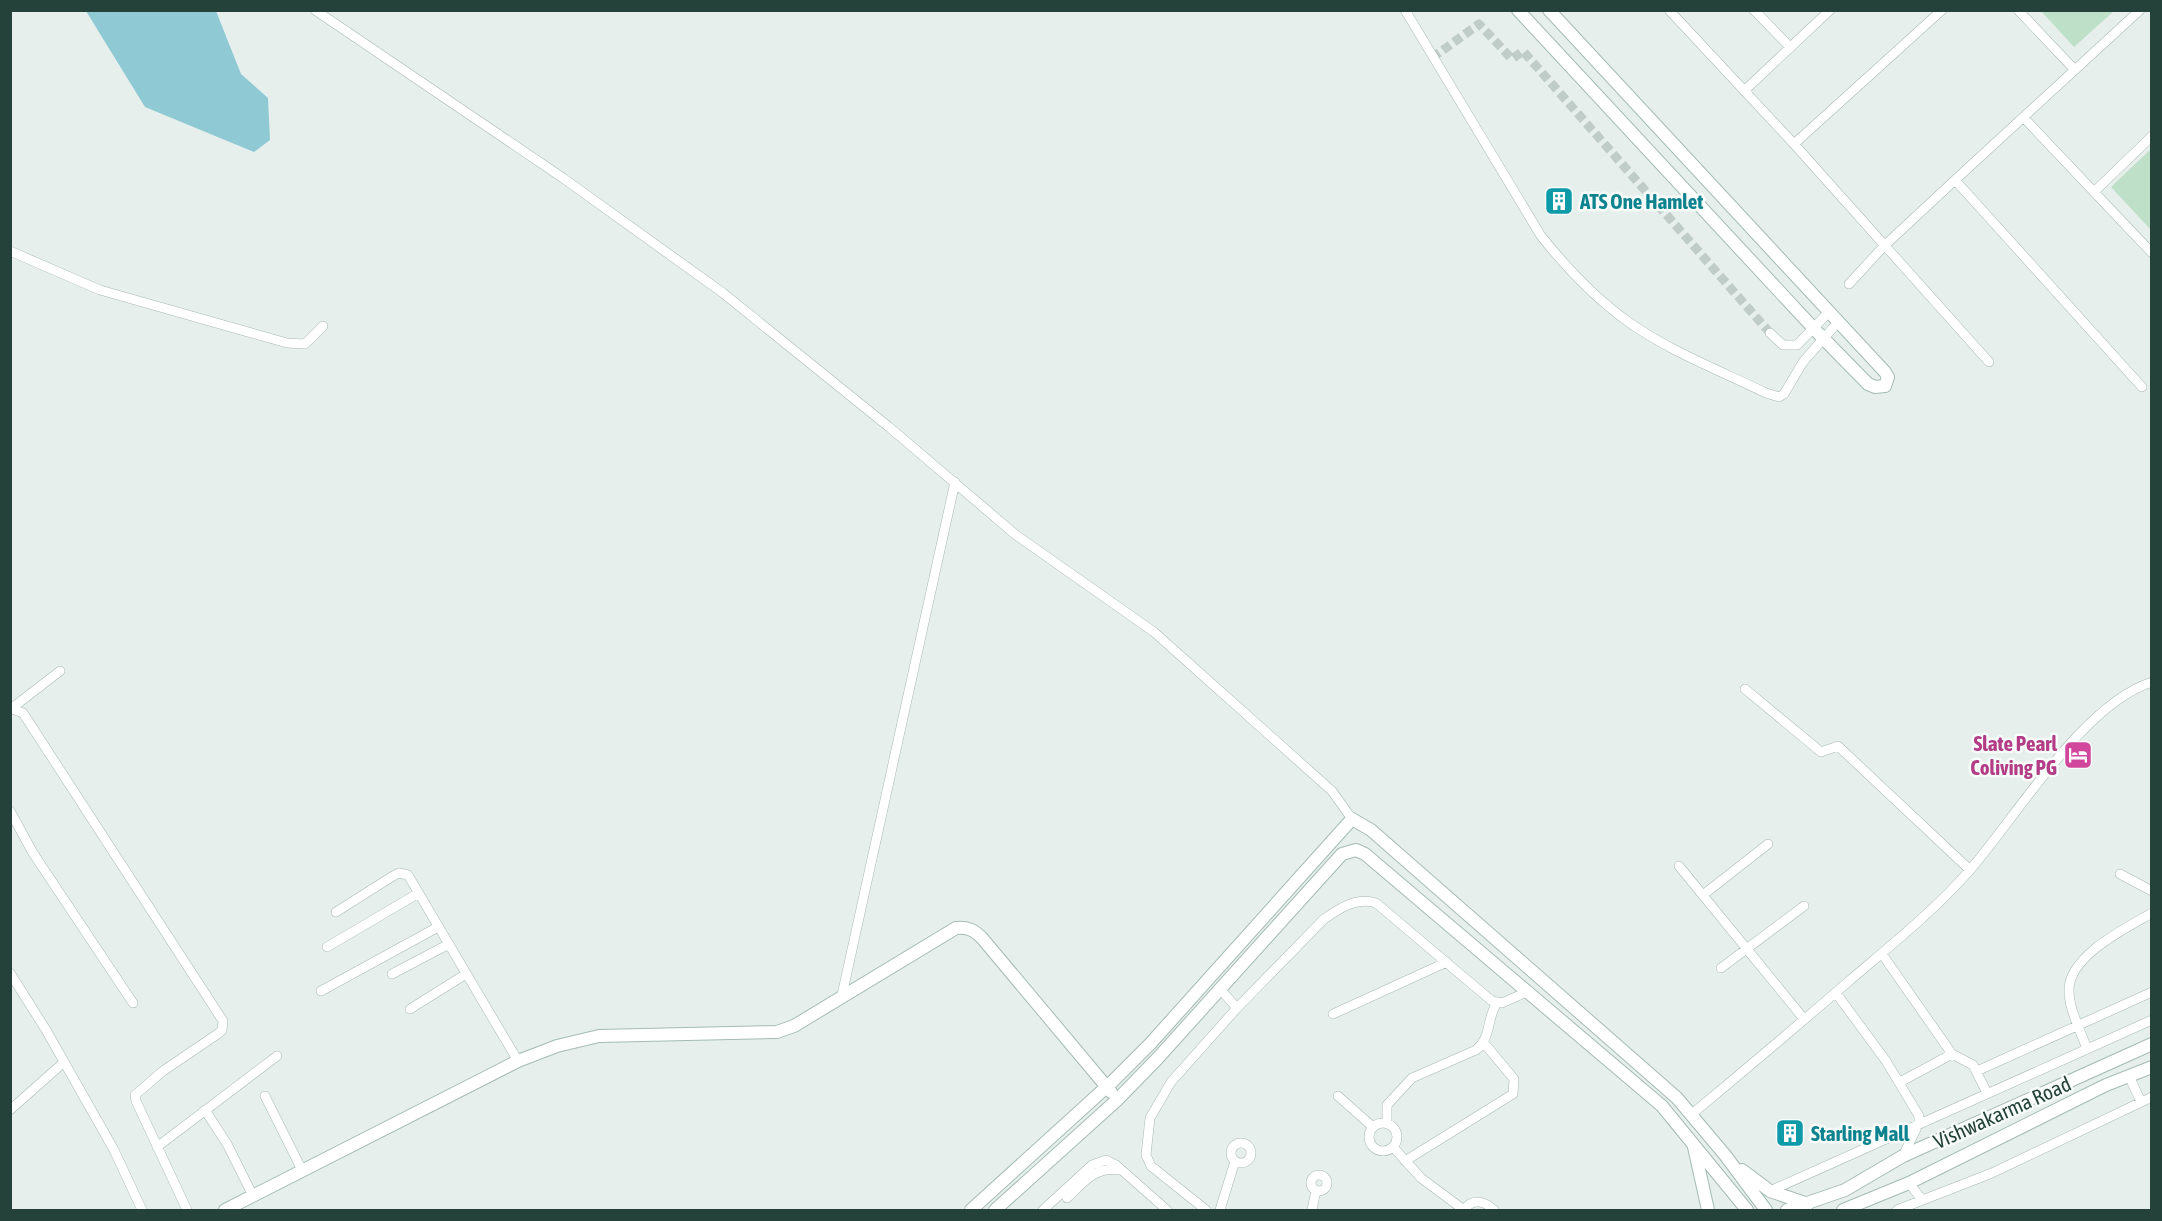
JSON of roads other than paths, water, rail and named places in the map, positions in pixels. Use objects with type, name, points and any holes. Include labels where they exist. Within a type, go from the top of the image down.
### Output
[{"type":"street","points":[[315,10],[563,178],[723,293],[1038,552],[1154,632],[1332,791],[1352,819],[1371,830],[1692,1114],[1766,1210]]},
{"type":"street","points":[[1405,10],[1541,236],[1562,262],[1628,322],[1652,337],[1766,393],[1779,397],[1784,394],[1819,334],[1833,317]]},
{"type":"street","points":[[1518,10],[1819,334],[1868,384],[1875,387],[1885,386],[1888,377],[1885,372],[1549,10]]},
{"type":"street","points":[[1669,10],[1794,144],[1883,247],[1989,362]]},
{"type":"street","points":[[1754,10],[1790,47]]},
{"type":"street","points":[[1744,91],[1830,10]]},
{"type":"street","points":[[1794,144],[1942,10]]},
{"type":"street","points":[[2018,10],[2073,69]]},
{"type":"street","points":[[1849,284],[1883,247],[1954,180],[2140,10]]},
{"type":"street","points":[[2024,118],[2151,253]]},
{"type":"street","points":[[2094,192],[2151,136]]},
{"type":"street","points":[[1954,180],[2142,387]]},
{"type":"street","points":[[10,251],[100,290],[287,344],[305,344],[323,326]]},
{"type":"street","points":[[1770,333],[1783,345],[1793,347],[1819,334]]},
{"type":"street","points":[[842,996],[955,482]]},
{"type":"street","points":[[11,708],[60,671]]},
{"type":"street","points":[[1692,1114],[1882,954],[1970,870],[2035,786],[2098,716],[2117,699],[2149,685]]},
{"type":"street","points":[[1745,688],[1821,752],[1838,746],[1970,870]]},
{"type":"street","points":[[11,708],[23,713],[223,1021],[222,1030],[219,1033],[136,1092],[136,1101],[187,1210]]},
{"type":"street","points":[[10,811],[33,853],[133,1003]]},
{"type":"street","points":[[971,1210],[1101,1081],[1150,1044],[1352,819]]},
{"type":"street","points":[[1703,895],[1768,844]]},
{"type":"street","points":[[995,1210],[1117,1100],[1342,854],[1356,850],[1365,854],[1529,991],[1662,1106],[1747,1210]]},
{"type":"street","points":[[1679,866],[1804,1019]]},
{"type":"street","points":[[336,912],[399,873],[408,875],[417,894],[518,1061]]},
{"type":"street","points":[[2120,874],[2151,891]]},
{"type":"street","points":[[327,947],[417,894]]},
{"type":"street","points":[[1206,1210],[1151,1166],[1146,1155],[1145,1142],[1150,1118],[1160,1098],[1237,1008],[1324,919],[1337,909],[1361,900],[1376,903],[1497,1003]]},
{"type":"street","points":[[1721,968],[1804,906]]},
{"type":"street","points":[[2085,1043],[2069,993],[2072,976],[2082,962],[2097,948],[2151,913]]},
{"type":"street","points":[[321,991],[438,927]]},
{"type":"street","points":[[225,1210],[430,1108],[518,1061],[557,1046],[599,1036],[777,1032],[794,1026],[946,933],[965,927],[975,931],[982,938],[1117,1100]]},
{"type":"street","points":[[392,974],[449,944]]},
{"type":"street","points":[[1882,954],[1952,1053],[1968,1060],[1977,1071],[1985,1088]]},
{"type":"street","points":[[1333,1014],[1447,962]]},
{"type":"street","points":[[10,973],[46,1030],[114,1150],[142,1210]]},
{"type":"street","points":[[410,1009],[466,974]]},
{"type":"street","points":[[1220,989],[1237,1008]]},
{"type":"street","points":[[1387,1124],[1387,1105],[1412,1078],[1476,1050],[1484,1043],[1492,1011],[1497,1003],[1529,991]]},
{"type":"street","points":[[1977,1071],[2151,992]]},
{"type":"street","points":[[1836,993],[1900,1082],[1918,1116],[1904,1156]]},
{"type":"street","points":[[1770,1191],[1918,1116],[2085,1043],[2151,1020]]},
{"type":"street","points":[[1405,1161],[1513,1094],[1514,1079],[1484,1043]]},
{"type":"street","name":"Vishwakarma Road","points":[[1787,1210],[1845,1190],[1904,1156],[2151,1044]]},
{"type":"street","points":[[1900,1082],[1952,1053]]},
{"type":"street","points":[[157,1147],[277,1056]]},
{"type":"street","points":[[10,1110],[63,1063]]},
{"type":"street","name":"Vishwakarma Road","points":[[1843,1210],[1909,1183],[2106,1085],[2151,1067]]},
{"type":"street","points":[[2129,1077],[2141,1102]]},
{"type":"street","points":[[265,1096],[302,1170]]},
{"type":"street","points":[[1338,1096],[1373,1127]]},
{"type":"street","points":[[1897,1210],[1992,1173],[2151,1097]]},
{"type":"street","points":[[205,1110],[227,1144],[253,1196]]},
{"type":"street","points":[[1378,1124],[1387,1124],[1397,1133],[1393,1147],[1381,1150],[1373,1146],[1369,1138],[1373,1127],[1378,1124]]},
{"type":"street","points":[[1693,1145],[1708,1210]]},
{"type":"street","points":[[1393,1147],[1421,1178],[1464,1210],[1475,1202],[1483,1202],[1494,1210]]},
{"type":"street","points":[[1725,1155],[1770,1191],[1809,1204]]},
{"type":"street","points":[[1043,1210],[1099,1161],[1106,1160],[1167,1210]]},
{"type":"street","points":[[1220,1210],[1235,1161]]},
{"type":"street","points":[[1067,1198],[1093,1174],[1102,1169],[1122,1171]]},
{"type":"street","points":[[1909,1183],[1922,1200]]},
{"type":"street","points":[[1312,1210],[1316,1190]]},
{"type":"water","points":[[86,11],[216,11],[241,74],[268,98],[270,140],[254,152],[145,107]]},
{"type":"tunnel","points":[[1432,58],[1479,24],[1512,59],[1523,51],[1770,333]]},
{"type":"place","name":"ATS One Hamlet","points":[[1559,201]]},
{"type":"place","name":"Slate Pearl Coliving PG","points":[[2078,755]]},
{"type":"place","name":"Starling Mall","points":[[1790,1133]]}]
